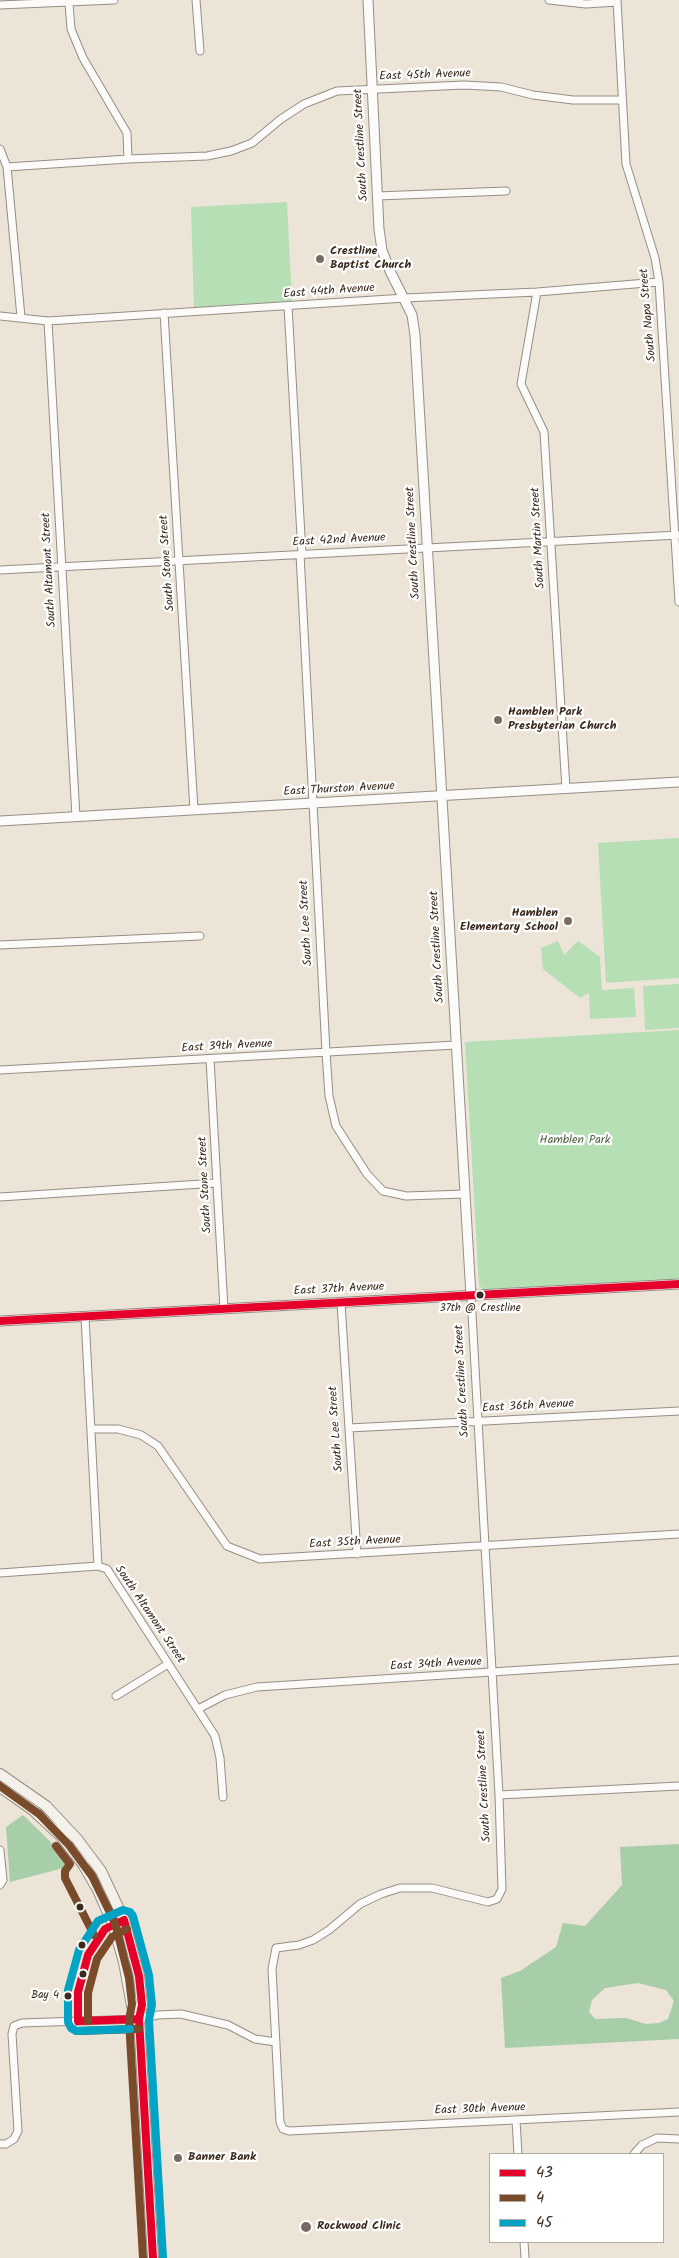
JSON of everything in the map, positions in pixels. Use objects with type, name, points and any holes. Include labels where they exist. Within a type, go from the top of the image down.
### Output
[{"type":"main road","points":[[0,1774],[46,1806],[77,1839],[101,1871],[116,1898],[133,1950],[139,1976],[142,2005],[139,2019],[152,2258]]},
{"type":"main road","points":[[0,1787],[33,1810],[61,1836],[98,1890],[113,1924],[124,1962],[132,2006],[139,2019]]},
{"type":"street","points":[[0,5],[114,0]]},
{"type":"street","points":[[196,0],[200,51]]},
{"type":"street","name":"South Crestline Street","points":[[276,2042],[272,1969],[276,1948],[299,1945],[313,1940],[329,1930],[360,1904],[400,1888],[432,1888],[488,1902],[497,1899],[502,1889],[499,1796],[415,334],[412,315],[390,271],[382,250],[377,196],[368,0]]},
{"type":"street","points":[[549,0],[586,4],[617,1]]},
{"type":"street","name":"South Napa Street","points":[[617,1],[626,164],[655,258],[659,282],[677,535],[679,602]]},
{"type":"street","points":[[69,3],[71,30],[83,58],[127,133],[128,159]]},
{"type":"street","name":"East 45th Avenue","points":[[7,167],[207,156],[231,152],[252,143],[304,104],[337,91],[464,84],[501,87],[534,95],[573,100],[621,100]]},
{"type":"street","points":[[0,149],[7,167],[21,317]]},
{"type":"street","points":[[377,196],[506,190]]},
{"type":"street","name":"East 44th Avenue","points":[[0,316],[48,321],[405,298],[537,292],[659,282]]},
{"type":"street","name":"South Martin Street","points":[[537,292],[522,384],[544,432],[566,789]]},
{"type":"street","name":"South Lee Street","points":[[288,306],[313,793],[312,804],[329,1096],[336,1126],[367,1174],[383,1191],[406,1196],[465,1194]]},
{"type":"street","name":"South Stone Street","points":[[164,314],[194,810]]},
{"type":"street","name":"South Altamont Street","points":[[48,321],[76,817]]},
{"type":"street","name":"East 42nd Avenue","points":[[0,570],[677,535]]},
{"type":"street","name":"East Thurston Avenue","points":[[0,821],[679,782]]},
{"type":"street","points":[[0,945],[200,936]]},
{"type":"street","name":"East 39th Avenue","points":[[0,1070],[456,1045]]},
{"type":"street","name":"South Stone Street","points":[[210,1059],[224,1309]]},
{"type":"street","points":[[0,1197],[217,1183]]},
{"type":"street","name":"East 37th Avenue","points":[[0,1321],[679,1284]]},
{"type":"street","name":"South Lee Street","points":[[341,1303],[357,1554]]},
{"type":"street","name":"South Altamont Street","points":[[86,1316],[98,1566],[107,1569],[215,1736],[220,1758],[223,1797]]},
{"type":"street","name":"East 36th Avenue","points":[[349,1428],[679,1411]]},
{"type":"street","name":"East 35th Avenue","points":[[92,1429],[118,1429],[141,1435],[158,1446],[227,1546],[260,1559],[679,1534]]},
{"type":"street","points":[[0,1572],[98,1566]]},
{"type":"street","name":"East 34th Avenue","points":[[198,1709],[226,1695],[257,1687],[679,1660]]},
{"type":"street","points":[[116,1696],[168,1664]]},
{"type":"street","points":[[499,1796],[679,1786]]},
{"type":"street","points":[[0,1850],[3,1880],[0,1885]]},
{"type":"street","points":[[0,2144],[6,2144],[14,2139],[18,2131],[12,2034],[14,2026],[22,2023],[139,2019],[169,2014],[203,2018],[238,2029],[255,2039],[276,2042]]},
{"type":"street","name":"East 30th Avenue","points":[[276,2042],[280,2122],[283,2130],[679,2112]]},
{"type":"street","points":[[516,2120],[518,2153]]},
{"type":"street","points":[[635,2153],[642,2145],[657,2138],[679,2139]]},
{"type":"street","points":[[524,2243],[525,2258]]},
{"type":"green space","points":[[287,202],[292,301],[194,308],[191,207]]},
{"type":"green space","points":[[679,838],[679,978],[606,983],[598,843]]},
{"type":"green space","points":[[558,941],[564,955],[578,941],[600,957],[602,990],[634,988],[636,1017],[590,1019],[589,993],[580,998],[543,969],[541,948]]},
{"type":"green space","points":[[679,984],[679,1028],[645,1030],[643,986]]},
{"type":"green space","name":"Hamblen Park","points":[[679,1030],[679,1280],[483,1290],[479,1285],[465,1042]]},
{"type":"green space","points":[[23,1815],[62,1853],[71,1866],[10,1882],[6,1827]]},
{"type":"green space","points":[[679,1844],[679,2039],[505,2048],[501,1978],[520,1971],[556,1947],[563,1923],[585,1926],[622,1885],[620,1847]],"holes":[[[638,1983],[666,1990],[674,2001],[668,2019],[659,2023],[646,2024],[626,2018],[595,2019],[589,2012],[592,2000],[605,1988]]]},
{"type":"transit line","name":"43","points":[[0,1321],[679,1284]]},
{"type":"transit line","name":"4","points":[[0,1786],[39,1814],[69,1845],[92,1876],[115,1923],[129,1978],[132,2004],[129,2020],[143,2258]]},
{"type":"transit line","name":"4","points":[[56,1846],[70,1864],[65,1871],[65,1878],[94,1935]]},
{"type":"transit line","name":"45","points":[[130,2029],[76,2031],[71,2028],[68,2022],[68,1990],[79,1950],[98,1921],[123,1910],[130,1912],[133,1916],[149,1975],[152,2005],[149,2020],[163,2257]]},
{"type":"transit line","name":"43","points":[[124,1920],[139,1976],[142,2005],[139,2019],[78,2021],[78,1992],[88,1955],[105,1929],[124,1920]]},
{"type":"transit line","name":"4","points":[[88,2021],[88,1993],[97,1959],[112,1937],[127,1929]]},
{"type":"transit line","name":"43","points":[[139,2019],[153,2258]]},
{"type":"transit line","name":"4","points":[[78,2031],[139,2029]]},
{"type":"place","name":"Crestline Baptist Church","points":[[320,259]]},
{"type":"place","name":"Hamblen Park Presbyterian Church","points":[[498,720]]},
{"type":"place","name":"Hamblen Elementary School","points":[[568,921]]},
{"type":"place","name":"37th @ Crestline","points":[[480,1295]]},
{"type":"place","name":"Bay 4","points":[[68,1996]]},
{"type":"place","name":"Banner Bank","points":[[178,2158]]},
{"type":"place","name":"Rockwood Clinic","points":[[306,2227]]}]
